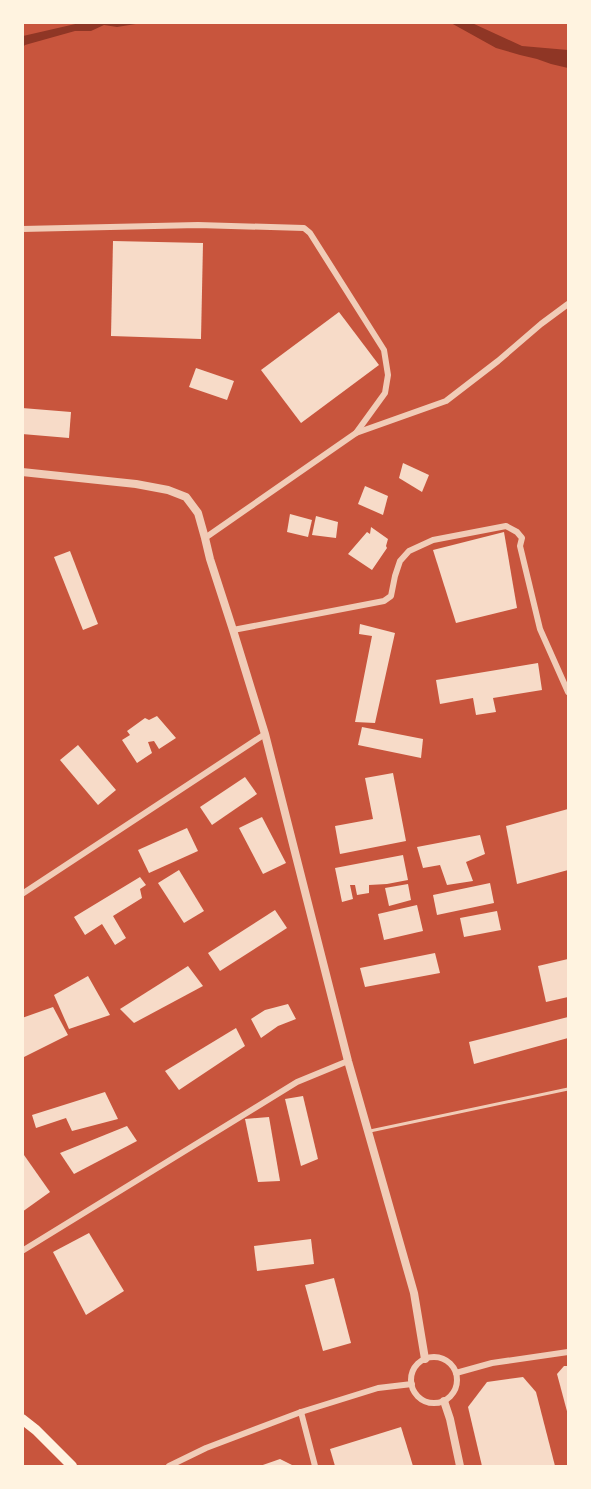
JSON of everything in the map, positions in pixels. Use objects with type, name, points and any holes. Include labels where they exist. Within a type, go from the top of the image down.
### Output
[{"type":"highway","points":[[22,1419],[72,1467]]},
{"type":"street","points":[[22,229],[198,225],[304,228],[310,233],[384,350],[388,375],[385,393],[356,433]]},
{"type":"street","points":[[206,538],[356,433],[446,401],[568,304]]},
{"type":"street","points":[[22,472],[136,484],[168,490],[186,497],[198,513],[210,559],[265,734],[348,1061],[414,1293],[425,1359]]},
{"type":"street","points":[[233,630],[384,601],[391,596],[400,561],[410,551],[433,540],[506,526],[522,538],[520,546],[540,629],[568,692]]},
{"type":"street","points":[[22,894],[265,734]]},
{"type":"street","points":[[22,1251],[297,1082],[348,1061]]},
{"type":"street","points":[[456,1373],[492,1363],[568,1352]]},
{"type":"street","points":[[440,1358],[453,1366],[457,1380],[456,1388],[453,1394],[444,1401],[433,1403],[425,1401],[414,1391],[412,1384],[414,1370],[425,1359],[440,1358]]},
{"type":"street","points":[[169,1467],[206,1448],[301,1412],[378,1388],[412,1384]]},
{"type":"street","points":[[444,1401],[460,1467]]},
{"type":"street","points":[[301,1412],[315,1467]]},
{"type":"lane","points":[[368,1132],[568,1089]]},
{"type":"shaded area","points":[[84,22],[142,23],[117,27],[104,25],[91,31],[75,31],[23,47],[23,36]]},
{"type":"shaded area","points":[[451,23],[472,23],[522,46],[568,50],[568,68],[496,48]]},
{"type":"building","points":[[113,241],[203,243],[201,339],[111,336]]},
{"type":"building","points":[[339,312],[379,365],[301,423],[261,370]]},
{"type":"building","points":[[196,368],[234,381],[227,400],[189,387]]},
{"type":"building","points":[[22,408],[71,412],[69,438],[22,434]]},
{"type":"building","points":[[403,463],[429,475],[422,492],[399,478]]},
{"type":"building","points":[[365,486],[388,496],[383,515],[358,504]]},
{"type":"building","points":[[290,514],[312,520],[308,537],[287,532]]},
{"type":"building","points":[[316,516],[338,522],[336,538],[312,535]]},
{"type":"building","points":[[371,527],[388,539],[387,548],[372,570],[348,554],[367,532],[370,534]]},
{"type":"building","points":[[504,532],[517,608],[456,623],[433,550]]},
{"type":"building","points":[[70,551],[98,624],[83,630],[54,557]]},
{"type":"building","points":[[360,624],[395,633],[375,723],[355,722],[372,636],[359,634]]},
{"type":"building","points":[[538,663],[542,690],[493,698],[496,712],[476,715],[473,698],[440,704],[436,680]]},
{"type":"building","points":[[157,716],[176,738],[159,749],[154,741],[148,742],[152,753],[137,763],[122,740],[130,735],[127,731],[145,718],[149,720]]},
{"type":"building","points":[[362,727],[423,739],[421,758],[358,745]]},
{"type":"building","points":[[78,745],[116,790],[98,805],[60,760]]},
{"type":"building","points":[[393,773],[406,841],[340,854],[335,826],[373,819],[365,778]]},
{"type":"building","points":[[245,777],[257,794],[212,825],[200,807]]},
{"type":"building","points":[[568,809],[568,870],[517,884],[506,826]]},
{"type":"building","points":[[262,817],[286,863],[263,874],[239,828]]},
{"type":"building","points":[[187,828],[198,851],[149,873],[138,850]]},
{"type":"building","points":[[480,835],[485,854],[466,862],[473,881],[447,885],[440,865],[423,868],[417,847]]},
{"type":"building","points":[[403,855],[408,880],[369,885],[369,893],[357,895],[355,885],[350,885],[353,899],[342,902],[335,868]]},
{"type":"building","points":[[179,870],[204,911],[184,923],[158,883]]},
{"type":"building","points":[[140,877],[146,885],[140,889],[142,898],[113,916],[126,938],[115,945],[102,924],[85,935],[74,917]]},
{"type":"building","points":[[490,883],[494,903],[437,915],[433,895]]},
{"type":"building","points":[[408,884],[411,900],[389,906],[385,888]]},
{"type":"building","points":[[417,905],[423,931],[384,940],[378,914]]},
{"type":"building","points":[[275,910],[287,928],[220,971],[208,953]]},
{"type":"building","points":[[497,911],[501,930],[464,937],[460,918]]},
{"type":"building","points":[[435,953],[440,973],[365,987],[360,968]]},
{"type":"building","points":[[568,959],[568,997],[546,1002],[538,966]]},
{"type":"building","points":[[188,966],[203,986],[134,1023],[120,1009]]},
{"type":"building","points":[[88,976],[110,1015],[69,1029],[54,995]]},
{"type":"building","points":[[288,1004],[296,1019],[278,1026],[261,1038],[251,1019],[265,1010]]},
{"type":"building","points":[[53,1007],[68,1035],[24,1057],[22,1054],[22,1018]]},
{"type":"building","points":[[568,1017],[568,1038],[474,1064],[469,1042]]},
{"type":"building","points":[[236,1028],[245,1046],[179,1090],[165,1071]]},
{"type":"building","points":[[105,1092],[118,1119],[72,1131],[66,1118],[36,1128],[32,1115]]},
{"type":"building","points":[[303,1096],[318,1159],[301,1166],[285,1099]]},
{"type":"building","points":[[269,1117],[280,1181],[258,1182],[245,1119]]},
{"type":"building","points":[[127,1126],[137,1141],[74,1174],[60,1153]]},
{"type":"building","points":[[24,1155],[50,1192],[22,1212],[22,1156]]},
{"type":"building","points":[[89,1233],[124,1291],[86,1315],[53,1252]]},
{"type":"building","points":[[311,1239],[314,1264],[257,1271],[254,1246]]},
{"type":"building","points":[[334,1278],[351,1343],[323,1351],[305,1285]]},
{"type":"building","points":[[564,1366],[568,1366],[568,1415],[557,1374]]},
{"type":"building","points":[[523,1377],[536,1392],[555,1466],[482,1466],[468,1407],[487,1382]]},
{"type":"building","points":[[401,1427],[413,1466],[335,1466],[330,1449]]},
{"type":"building","points":[[280,1459],[294,1466],[260,1466]]}]
